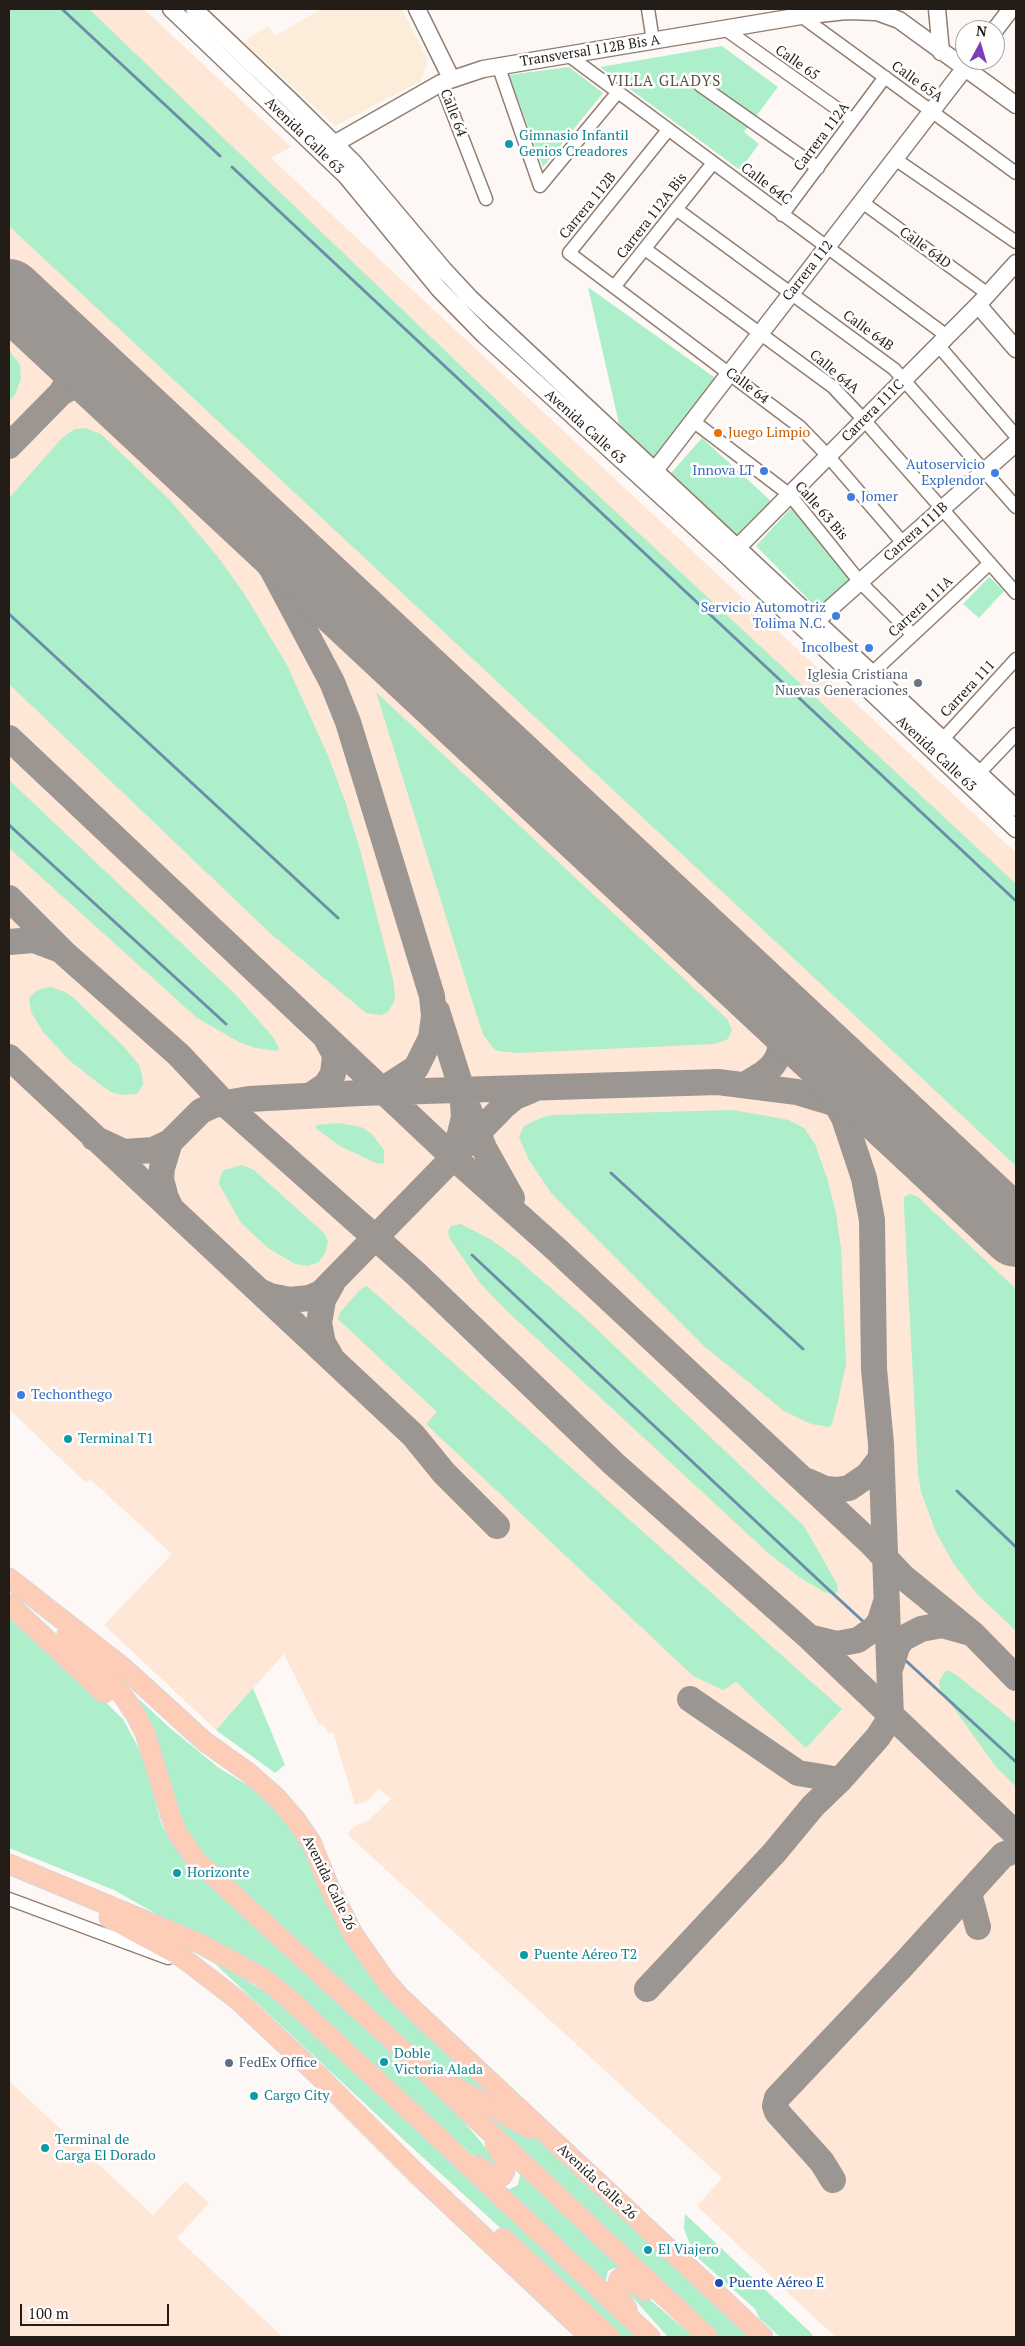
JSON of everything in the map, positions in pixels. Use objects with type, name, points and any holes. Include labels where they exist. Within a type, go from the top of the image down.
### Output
[{"type":"main road","name":"Avenida Calle 63","points":[[171,9],[328,148]]},
{"type":"main road","name":"Avenida Calle 63","points":[[194,9],[328,148],[356,187],[439,289],[466,318],[650,476],[733,552],[1016,829]]},
{"type":"main road","name":"Calle 64","points":[[417,9],[446,81]]},
{"type":"main road","points":[[1003,20],[1011,9]]},
{"type":"main road","points":[[938,10],[941,52]]},
{"type":"main road","name":"Transversal 112B Bis A","points":[[328,148],[446,81],[498,65],[725,30],[801,16],[846,11],[877,12],[899,20],[941,52],[955,58]]},
{"type":"main road","name":"Carrera 112","points":[[650,476],[964,70]]},
{"type":"main road","name":"Transversal 112B Bis A","points":[[975,70],[1016,105]]},
{"type":"main road","name":"Carrera 111C","points":[[733,552],[943,341],[1016,263]]},
{"type":"main road","name":"Calle 64D","points":[[983,299],[1016,349]]},
{"type":"main road","name":"Carrera 111B","points":[[816,621],[1016,443]]},
{"type":"main road","name":"Avenida Calle 63","points":[[733,552],[816,621],[1016,806]]},
{"type":"main road","name":"Avenida Calle 26","points":[[9,1578],[124,1668],[204,1741],[250,1773],[286,1807],[312,1842],[328,1884],[349,1927],[386,1981],[419,2015],[551,2140],[763,2337]]},
{"type":"main road","name":"Avenida Calle 26","points":[[29,1594],[130,1704],[142,1724],[172,1820],[178,1834],[196,1860],[405,2052],[706,2337]]},
{"type":"main road","points":[[9,1604],[116,1705],[152,1752]]},
{"type":"main road","points":[[9,1864],[172,1951],[200,1969],[261,2020],[320,2077],[382,2142],[590,2337]]},
{"type":"main road","points":[[9,1864],[198,1944],[262,1977],[286,1996],[437,2136],[644,2332]]},
{"type":"main road","points":[[405,2052],[464,2093],[551,2140]]},
{"type":"main road","points":[[320,2077],[461,2199],[610,2337]]},
{"type":"main road","points":[[437,2136],[488,2173],[498,2178],[506,2171],[506,2164],[486,2128]]},
{"type":"main road","points":[[644,2332],[616,2290],[617,2282],[622,2277],[634,2282],[706,2337]]},
{"type":"street","points":[[648,9],[652,41]]},
{"type":"street","name":"Calle 65A","points":[[801,16],[1016,173]]},
{"type":"street","name":"Calle 65","points":[[725,30],[853,120]]},
{"type":"street","name":"Calle 64C","points":[[568,55],[826,248],[943,341],[1016,436]]},
{"type":"street","points":[[498,65],[540,186],[618,92]]},
{"type":"street","name":"Carrera 112A","points":[[782,215],[885,78]]},
{"type":"street","name":"Calle 64","points":[[446,81],[486,199]]},
{"type":"street","points":[[700,85],[818,168]]},
{"type":"street","name":"Carrera 112B","points":[[569,253],[668,130]]},
{"type":"street","points":[[895,159],[1016,242]]},
{"type":"street","name":"Carrera 112A Bis","points":[[614,287],[712,163]]},
{"type":"street","name":"Calle 64D","points":[[862,202],[983,299]]},
{"type":"street","name":"Calle 64B","points":[[676,209],[905,378],[1016,506]]},
{"type":"street","name":"Calle 64A","points":[[645,249],[833,387],[1016,593]]},
{"type":"street","name":"Calle 64","points":[[569,253],[800,427],[828,456],[903,543]]},
{"type":"street","name":"Calle 63 Bis","points":[[693,421],[790,495],[860,582],[913,634]]},
{"type":"street","name":"Carrera 111A","points":[[872,673],[990,563]]},
{"type":"street","name":"Carrera 111","points":[[943,739],[1014,665]]},
{"type":"street","points":[[979,773],[1016,734]]},
{"type":"street","points":[[9,1899],[200,1969]]},
{"type":"shaded area","points":[[9,9],[144,9],[291,147],[271,158],[1016,853],[1016,2337],[836,2337],[818,2321],[697,2206],[722,2178],[347,1834],[355,1826],[369,1820],[391,1799],[379,1789],[367,1801],[355,1805],[333,1732],[329,1733],[323,1724],[319,1725],[284,1654],[216,1730],[104,1625],[172,1554],[90,1479],[86,1483],[9,1409]]},
{"type":"shaded area","points":[[321,9],[402,9],[428,60],[421,81],[335,126],[244,42],[268,26],[275,36]]},
{"type":"shaded area","name":"Terminal de Carga El Dorado","points":[[9,2081],[153,2215],[185,2181],[209,2203],[177,2238],[283,2337],[9,2337]]},
{"type":"green space","points":[[9,9],[89,9],[530,432],[1016,884],[1016,1166],[9,226]]},
{"type":"green space","points":[[722,46],[778,87],[744,132],[759,144],[740,170],[600,67]]},
{"type":"green space","points":[[569,67],[603,93],[543,167],[509,75]]},
{"type":"green space","points":[[588,287],[718,380],[655,459],[619,424]]},
{"type":"green space","points":[[9,350],[20,365],[21,378],[15,395],[9,401]]},
{"type":"green space","points":[[86,428],[101,434],[169,499],[218,557],[245,595],[287,665],[329,758],[359,846],[393,979],[394,1002],[388,1012],[380,1015],[366,1013],[270,933],[9,684],[9,498],[63,437],[75,429]]},
{"type":"green space","points":[[702,438],[771,501],[735,536],[671,473]]},
{"type":"green space","points":[[792,507],[850,581],[817,608],[756,546]]},
{"type":"green space","points":[[989,577],[1004,591],[979,618],[963,604]]},
{"type":"green space","points":[[376,692],[727,1019],[732,1029],[728,1039],[715,1044],[518,1053],[498,1051],[493,1048],[483,1034],[476,1013]]},
{"type":"green space","points":[[9,780],[235,994],[273,1037],[279,1048],[277,1051],[256,1048],[239,1042],[197,1018],[9,848]]},
{"type":"green space","points":[[51,987],[73,997],[125,1048],[139,1065],[143,1085],[137,1094],[124,1095],[113,1093],[102,1086],[70,1061],[43,1032],[31,1012],[29,998],[37,990]]},
{"type":"green space","points":[[733,1110],[789,1120],[804,1128],[815,1144],[827,1178],[836,1213],[841,1248],[846,1364],[832,1424],[829,1427],[811,1424],[784,1411],[704,1346],[551,1193],[529,1160],[519,1137],[524,1126],[552,1115]]},
{"type":"green space","points":[[339,1123],[361,1127],[372,1134],[384,1150],[384,1163],[378,1164],[340,1146],[315,1128],[316,1125]]},
{"type":"green space","points":[[242,1165],[254,1170],[325,1234],[328,1242],[326,1251],[319,1262],[308,1266],[295,1264],[268,1248],[241,1223],[219,1184],[224,1170]]},
{"type":"green space","points":[[910,1194],[918,1197],[1016,1289],[1016,1631],[978,1595],[953,1563],[935,1530],[921,1492],[918,1473],[904,1207],[904,1197]]},
{"type":"green space","points":[[461,1224],[490,1239],[515,1257],[585,1318],[804,1526],[837,1584],[838,1592],[833,1594],[824,1592],[799,1577],[767,1552],[507,1311],[480,1283],[450,1239],[448,1232],[451,1226]]},
{"type":"green space","points":[[367,1286],[842,1709],[806,1748],[736,1682],[723,1690],[693,1676],[426,1424],[437,1412],[338,1319],[340,1312],[362,1288]]},
{"type":"green space","points":[[9,1610],[123,1719],[145,1765],[162,1826],[188,1864],[457,2113],[494,2158],[499,2167],[494,2171],[484,2165],[381,2071],[181,1928],[114,1890],[9,1848]]},
{"type":"green space","points":[[946,1671],[950,1671],[959,1677],[1016,1723],[1016,1787],[996,1767],[940,1689],[939,1681]]},
{"type":"green space","points":[[253,1688],[285,1765],[275,1773],[216,1730]]},
{"type":"green space","points":[[130,1691],[170,1728],[219,1768],[262,1794],[291,1821],[345,1933],[514,2114],[444,2072],[398,2034],[192,1846]]},
{"type":"green space","points":[[210,1959],[272,1996],[638,2337],[620,2337],[405,2141]]},
{"type":"green space","points":[[469,2102],[546,2144],[756,2337],[718,2337]]},
{"type":"green space","points":[[521,2171],[625,2268],[614,2268],[608,2271],[604,2287],[503,2192],[518,2185]]},
{"type":"green space","points":[[685,2214],[814,2337],[780,2337],[760,2319],[755,2309],[699,2259],[692,2249],[684,2229]]},
{"type":"green space","points":[[630,2283],[693,2337],[668,2337],[626,2290],[625,2284]]},
{"type":"waterway","points":[[62,9],[220,156]]},
{"type":"waterway","points":[[232,167],[1016,901]]},
{"type":"waterway","points":[[9,614],[338,918]]},
{"type":"waterway","points":[[9,825],[226,1024]]},
{"type":"waterway","points":[[611,1173],[803,1349]]},
{"type":"waterway","points":[[472,1255],[829,1590],[1016,1762]]},
{"type":"waterway","points":[[957,1491],[1016,1547]]},
{"type":"taxiway","points":[[61,393],[70,378],[71,370],[69,354],[64,345]]},
{"type":"taxiway","points":[[9,446],[61,393],[70,388],[95,386],[107,388],[115,392]]},
{"type":"taxiway","points":[[173,446],[241,526],[272,569],[332,682],[348,722],[432,996],[434,1016],[431,1038],[416,1068],[382,1090]]},
{"type":"taxiway","points":[[9,738],[452,1156],[556,1249],[872,1544],[902,1576],[973,1634],[1016,1678]]},
{"type":"taxiway","points":[[9,898],[64,953],[179,1055],[224,1103],[415,1273],[614,1464],[809,1637],[1016,1834]]},
{"type":"taxiway","points":[[9,942],[34,940],[58,949]]},
{"type":"taxiway","points":[[261,1292],[290,1300],[309,1298],[321,1293],[446,1165],[457,1146],[464,1117],[462,1090],[437,1011]]},
{"type":"taxiway","points":[[746,1084],[764,1073],[778,1057],[783,1036],[781,1013]]},
{"type":"taxiway","points":[[647,1989],[774,1853],[813,1806],[840,1780],[878,1737],[891,1717],[881,1444],[874,1369],[872,1220],[864,1178],[844,1118],[791,1023]]},
{"type":"taxiway","points":[[311,1095],[326,1085],[333,1074],[335,1055],[326,1038]]},
{"type":"taxiway","points":[[9,1057],[413,1435],[444,1473],[497,1526]]},
{"type":"taxiway","points":[[94,1138],[124,1152],[153,1150],[170,1142],[201,1111],[214,1105],[249,1099],[360,1093],[718,1082],[797,1092],[837,1104],[898,1137],[947,1169]]},
{"type":"taxiway","points":[[467,1144],[504,1106],[515,1097],[532,1090]]},
{"type":"taxiway","points":[[467,1105],[484,1148],[512,1198]]},
{"type":"taxiway","points":[[170,1142],[162,1168],[161,1179],[171,1208]]},
{"type":"taxiway","points":[[330,1355],[323,1343],[319,1323],[323,1300],[332,1284]]},
{"type":"taxiway","points":[[807,1481],[825,1489],[849,1488],[868,1475],[881,1458],[881,1450]]},
{"type":"taxiway","points":[[809,1637],[837,1644],[858,1640],[875,1628],[880,1621],[886,1602]]},
{"type":"taxiway","points":[[891,1666],[897,1647],[902,1639],[921,1629],[942,1625],[967,1632]]},
{"type":"taxiway","points":[[690,1699],[798,1773],[840,1780]]},
{"type":"taxiway","points":[[833,2180],[822,2162],[777,2112],[775,2106],[777,2098],[903,1965],[1003,1855],[1016,1850]]},
{"type":"taxiway","points":[[969,1893],[978,1927]]},
{"type":"runway","points":[[9,293],[1016,1233]]},
{"type":"place","name":"Gimnasio Infantil Genios Creadores","points":[[509,144]]},
{"type":"place","name":"Juego Limpio","points":[[718,433]]},
{"type":"place","name":"Innova LT","points":[[764,471]]},
{"type":"place","name":"Autoservicio Explendor","points":[[995,473]]},
{"type":"place","name":"Jomer","points":[[851,497]]},
{"type":"place","name":"Servicio Automotriz Tolima N.C.","points":[[836,616]]},
{"type":"place","name":"Incolbest","points":[[869,648]]},
{"type":"place","name":"Iglesia Cristiana Nuevas Generaciones","points":[[918,683]]},
{"type":"place","name":"Techonthego","points":[[21,1395]]},
{"type":"place","name":"Terminal T1","points":[[68,1439]]},
{"type":"place","name":"Horizonte","points":[[177,1873]]},
{"type":"place","name":"Puente Aéreo T2","points":[[524,1955]]},
{"type":"place","name":"Doble Victoria Alada","points":[[384,2062]]},
{"type":"place","name":"FedEx Office","points":[[229,2063]]},
{"type":"place","name":"Cargo City","points":[[254,2096]]},
{"type":"place","name":"Terminal de Carga El Dorado","points":[[45,2148]]},
{"type":"place","name":"El Viajero","points":[[648,2250]]},
{"type":"place","name":"Puente Aéreo E","points":[[719,2283]]},
{"type":"district","name":"VILLA GLADYS","points":[[664,82]]}]
